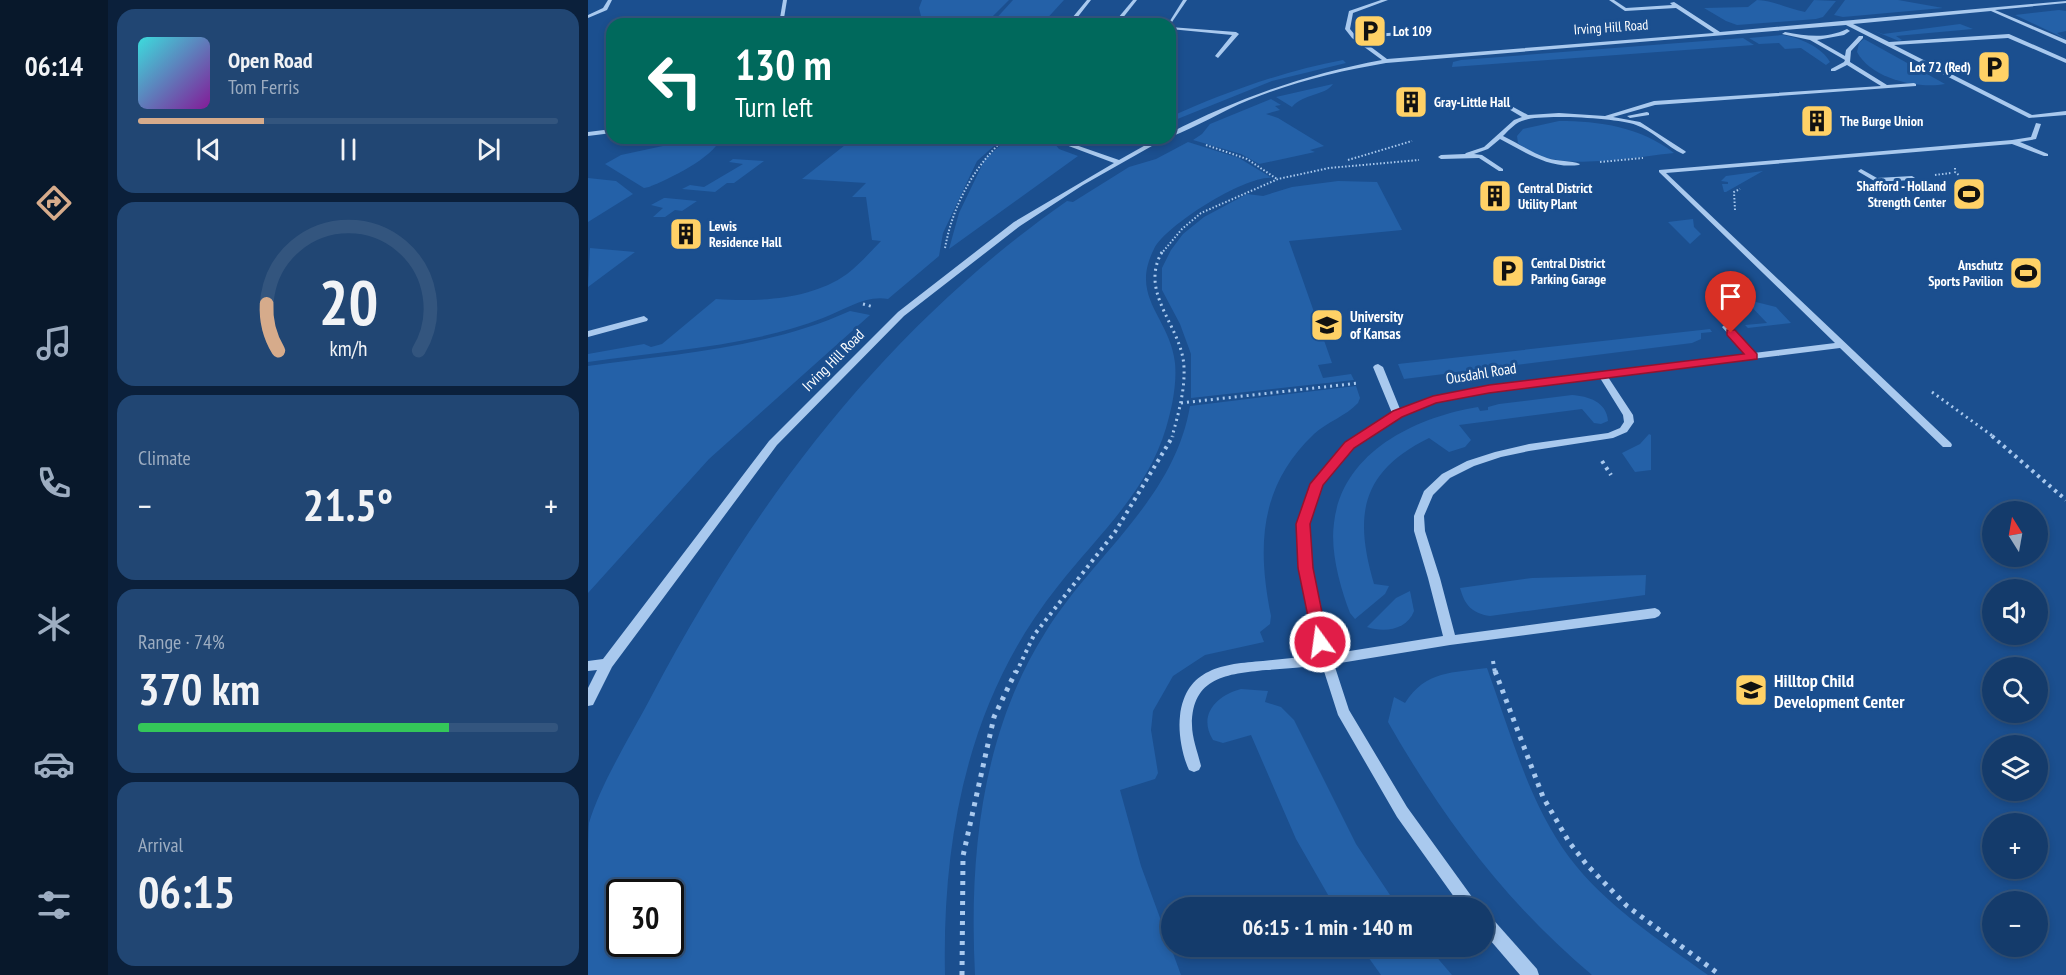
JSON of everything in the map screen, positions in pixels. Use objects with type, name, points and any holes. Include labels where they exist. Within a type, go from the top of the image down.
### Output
[{"type":"street","points":[[588,17],[605,9],[610,0]]},
{"type":"street","points":[[782,18],[785,0]]},
{"type":"street","points":[[1074,18],[1089,0]]},
{"type":"street","points":[[1120,18],[1135,0]]},
{"type":"street","points":[[1175,18],[1185,0]]},
{"type":"street","points":[[1386,0],[1351,12],[1347,29],[1386,61]]},
{"type":"street","points":[[1611,0],[1625,10],[1678,6]]},
{"type":"street","points":[[1668,0],[1720,34]]},
{"type":"street","points":[[2004,0],[2020,6]]},
{"type":"street","name":"Irving Hill Road","points":[[1176,132],[1249,96],[1283,84],[1328,72],[1386,61],[1847,23],[2065,2]]},
{"type":"street","points":[[1990,10],[2066,42]]},
{"type":"street","points":[[1847,23],[2031,117],[2066,113]]},
{"type":"street","points":[[1176,27],[1236,34],[1218,56]]},
{"type":"street","points":[[1785,34],[1812,39],[1842,34],[1847,30]]},
{"type":"street","points":[[1354,37],[1402,33]]},
{"type":"street","points":[[1889,44],[2009,36],[2066,61]]},
{"type":"street","points":[[1847,61],[1848,51],[1861,37]]},
{"type":"street","points":[[1812,39],[1887,87]]},
{"type":"street","points":[[1833,70],[1847,61]]},
{"type":"street","points":[[1628,115],[1654,104],[1914,85]]},
{"type":"street","points":[[1717,91],[1726,98]]},
{"type":"street","points":[[1504,104],[1527,117]]},
{"type":"street","points":[[1605,118],[1647,114]]},
{"type":"street","points":[[1441,157],[1468,154],[1488,147],[1516,121],[1527,117],[1559,115],[1638,123]]},
{"type":"street","points":[[1628,115],[1683,152]]},
{"type":"street","points":[[1947,445],[1661,171],[2012,142],[2034,138],[2038,124]]},
{"type":"street","points":[[588,134],[606,131]]},
{"type":"street","points":[[1501,137],[1536,158],[1577,164]]},
{"type":"street","points":[[2012,142],[2046,155]]},
{"type":"street","points":[[1068,144],[1119,162]]},
{"type":"street","name":"Irving Hill Road","points":[[588,701],[607,664],[773,443],[901,314],[1017,224],[1152,144]]},
{"type":"street","points":[[1488,147],[1490,160]]},
{"type":"street","points":[[1468,154],[1490,160],[1501,170]]},
{"type":"street","points":[[1841,156],[1852,165]]},
{"type":"street","points":[[1781,169],[1807,159]]},
{"type":"street","points":[[1860,171],[1876,180],[1912,178]]},
{"type":"street","points":[[588,334],[644,319]]},
{"type":"street","points":[[1726,327],[1753,357]]},
{"type":"street","name":"Ousdahl Road","points":[[1464,897],[1402,812],[1343,711],[1315,624],[1305,568],[1303,524],[1317,484],[1349,445],[1397,414],[1444,397],[1841,345]]},
{"type":"street","points":[[1378,367],[1397,414]]},
{"type":"street","points":[[1450,640],[1419,517],[1424,502],[1434,487],[1462,465],[1484,457],[1610,436],[1624,430],[1629,422],[1626,412],[1603,376]]},
{"type":"street","points":[[1194,766],[1188,744],[1185,714],[1193,692],[1207,677],[1237,668],[1325,660],[1450,640],[1655,613]]},
{"type":"street","points":[[588,666],[607,664]]},
{"type":"street","points":[[1494,933],[1531,975]]},
{"type":"path","points":[[1353,165],[1347,160],[1412,141]]},
{"type":"path","points":[[947,254],[945,252],[948,231],[968,187],[986,156],[999,144]]},
{"type":"path","points":[[1205,145],[1247,159],[1278,179]]},
{"type":"path","points":[[1577,164],[1685,155],[1683,152]]},
{"type":"path","points":[[962,975],[963,856],[994,717],[1034,635],[1115,532],[1172,438],[1180,403],[1184,367],[1180,345],[1155,292],[1156,266],[1161,254],[1182,229],[1201,213],[1278,179],[1353,165],[1441,157]]},
{"type":"path","points":[[1736,212],[1734,192],[1781,169]]},
{"type":"path","points":[[1180,403],[1383,380]]},
{"type":"path","points":[[1928,389],[1946,405],[2002,443],[2066,500]]},
{"type":"path","points":[[1598,455],[1611,475]]},
{"type":"path","points":[[1492,661],[1548,807],[1579,857],[1617,897],[1679,947],[1720,975]]},
{"type":"shaded area","points":[[922,0],[1009,0],[991,18],[922,18],[919,8]]},
{"type":"shaded area","points":[[1013,0],[1064,0],[1048,18],[997,18]]},
{"type":"shaded area","points":[[1757,0],[1769,1],[1805,12],[1814,0],[1836,1],[1823,17],[1816,19],[1737,25],[1704,8],[1748,7]]},
{"type":"shaded area","points":[[1845,0],[1898,0],[1943,8],[1843,17],[1834,15]]},
{"type":"shaded area","points":[[2066,11],[2066,31],[2057,33],[2066,39],[2015,15]]},
{"type":"shaded area","points":[[1960,24],[1973,29],[1896,36],[1902,40],[1899,41],[1872,30],[1883,34]]},
{"type":"shaded area","points":[[1782,35],[1810,44],[1822,52],[1830,62],[1826,65],[1801,48],[1785,49],[1779,43],[1759,44],[1749,38]]},
{"type":"shaded area","points":[[1743,38],[1754,45],[1452,67],[1453,62],[1461,60]]},
{"type":"shaded area","points":[[1864,39],[1945,84],[1910,83],[1885,76],[1874,70],[1857,52],[1859,43]]},
{"type":"shaded area","points":[[1343,60],[1346,63],[1272,81],[1176,120],[1176,114],[1231,92]]},
{"type":"shaded area","points":[[1333,84],[1325,91],[1302,99],[1292,107],[1276,97]]},
{"type":"shaded area","points":[[1271,99],[1281,105],[1275,106],[1280,110],[1266,114],[1278,118],[1324,146],[1310,150],[1315,152],[1259,164],[1241,154],[1193,140],[1210,124]]},
{"type":"shaded area","points":[[1559,121],[1604,124],[1634,131],[1674,153],[1592,162],[1569,161],[1549,159],[1531,153],[1518,143],[1517,136],[1523,129]]},
{"type":"shaded area","points":[[1188,142],[1239,158],[1272,178],[1245,184],[1208,203],[1174,227],[1154,249],[1146,281],[1148,294],[1172,347],[1175,363],[1174,396],[1166,428],[1158,451],[1134,493],[1058,586],[1027,629],[1002,674],[982,721],[967,770],[956,820],[945,923],[945,975],[588,975],[588,833],[594,808],[616,760],[690,627],[733,557],[779,489],[828,424],[882,363],[939,305],[1001,251],[1067,201],[1073,202],[1129,167],[1156,159]]},
{"type":"shaded area","points":[[672,144],[717,144],[700,160],[644,188],[605,164],[621,155]]},
{"type":"shaded area","points":[[846,144],[996,144],[977,161],[943,233],[939,256],[888,299],[863,301],[795,328],[737,342],[588,362],[588,354],[644,344],[651,347],[662,344],[716,299],[766,299],[801,294],[833,283],[860,263],[881,241],[872,240],[866,197],[852,197],[866,183],[802,179]]},
{"type":"shaded area","points":[[1002,144],[1055,144],[1059,149],[1078,156],[949,249],[959,213],[985,159]]},
{"type":"shaded area","points":[[733,159],[764,161],[734,183],[727,183],[715,192],[682,189],[690,185],[704,187],[743,164],[729,162]]},
{"type":"shaded area","points":[[1763,171],[1724,192],[1722,184],[1728,184],[1728,182],[1721,181],[1726,176]]},
{"type":"shaded area","points":[[588,178],[616,181],[633,194],[588,222]]},
{"type":"shaded area","points":[[1338,181],[1377,182],[1402,230],[1289,241],[1332,363],[1318,365],[1323,378],[1351,374],[1354,380],[1191,398],[1191,354],[1180,324],[1162,290],[1162,268],[1171,250],[1183,234],[1204,217],[1247,194],[1263,196],[1292,187]]},
{"type":"shaded area","points":[[664,198],[697,201],[682,211],[675,210],[665,217],[653,217],[663,208],[651,205]]},
{"type":"shaded area","points":[[1693,219],[1694,227],[1701,234],[1690,244],[1668,222]]},
{"type":"shaded area","points":[[590,248],[635,252],[588,287]]},
{"type":"shaded area","points":[[1744,299],[1776,307],[1791,323],[1748,328],[1745,325],[1767,323]]},
{"type":"shaded area","points":[[850,311],[870,315],[709,459],[588,593],[588,366],[721,348],[787,334]]},
{"type":"shaded area","points":[[1710,329],[1712,332],[1701,333],[1701,339],[1692,343],[1404,379],[1398,364]]},
{"type":"shaded area","points":[[1356,386],[1360,398],[1348,412],[1314,434],[1296,454],[1282,475],[1273,496],[1264,542],[1264,566],[1271,616],[1270,624],[1260,632],[1264,642],[1205,655],[1173,676],[1153,711],[1151,730],[1158,773],[1155,779],[1120,790],[1141,866],[1161,920],[1161,957],[1174,957],[1181,975],[975,975],[974,886],[978,842],[993,755],[1006,713],[1023,672],[1045,633],[1064,605],[1150,499],[1181,440],[1190,406]]},
{"type":"shaded area","points":[[1572,395],[1596,401],[1607,414],[1608,421],[1601,424],[1594,423],[1582,409],[1459,425],[1471,440],[1465,447],[1449,452],[1429,438],[1406,451],[1388,466],[1376,481],[1368,498],[1364,517],[1364,537],[1374,584],[1389,586],[1385,594],[1355,619],[1350,613],[1339,580],[1333,534],[1340,498],[1351,476],[1367,458],[1386,442],[1407,429],[1430,419],[1478,407],[1480,411],[1488,410],[1488,407],[1499,404]]},
{"type":"shaded area","points":[[1649,434],[1651,435],[1651,470],[1635,472],[1622,453],[1640,444]]},
{"type":"shaded area","points":[[1646,575],[1645,595],[1490,616],[1473,610],[1464,599],[1460,588],[1532,578]]},
{"type":"shaded area","points":[[1410,591],[1414,611],[1406,622],[1387,630],[1367,627],[1396,598]]},
{"type":"shaded area","points":[[1487,668],[1531,789],[1542,813],[1569,857],[1599,891],[1616,906],[1708,975],[1592,975],[1561,948],[1504,889],[1454,825],[1388,722],[1394,697],[1405,703],[1413,692],[1431,679],[1441,675]]},
{"type":"shaded area","points":[[1241,689],[1268,691],[1265,702],[1281,707],[1294,720],[1356,844],[1391,897],[1329,897],[1296,839],[1251,735],[1223,743],[1213,740],[1207,722],[1209,714],[1218,701]]},
{"type":"shaded area","points":[[1368,957],[1437,957],[1452,975],[1381,975]]},
{"type":"place","name":"Lot 109","points":[[1370,31]]},
{"type":"place","name":"Lot 72 (Red)","points":[[1994,67]]},
{"type":"place","name":"Gray-Little Hall","points":[[1411,102]]},
{"type":"place","name":"The Burge Union","points":[[1817,121]]},
{"type":"place","name":"Shafford - Holland Strength Center","points":[[1969,194]]},
{"type":"place","name":"Central District Utility Plant","points":[[1495,196]]},
{"type":"place","name":"Lewis Residence Hall","points":[[686,234]]},
{"type":"place","name":"Central District Parking Garage","points":[[1508,271]]},
{"type":"place","name":"Anschutz Sports Pavilion","points":[[2026,273]]},
{"type":"place","name":"University of Kansas","points":[[1327,325]]},
{"type":"place","name":"Hilltop Child Development Center","points":[[1751,690]]},
{"type":"route","points":[[1320,642],[1305,568],[1303,524],[1317,484],[1349,445],[1397,414],[1433,399],[1489,389],[1753,357],[1731,333]]}]
